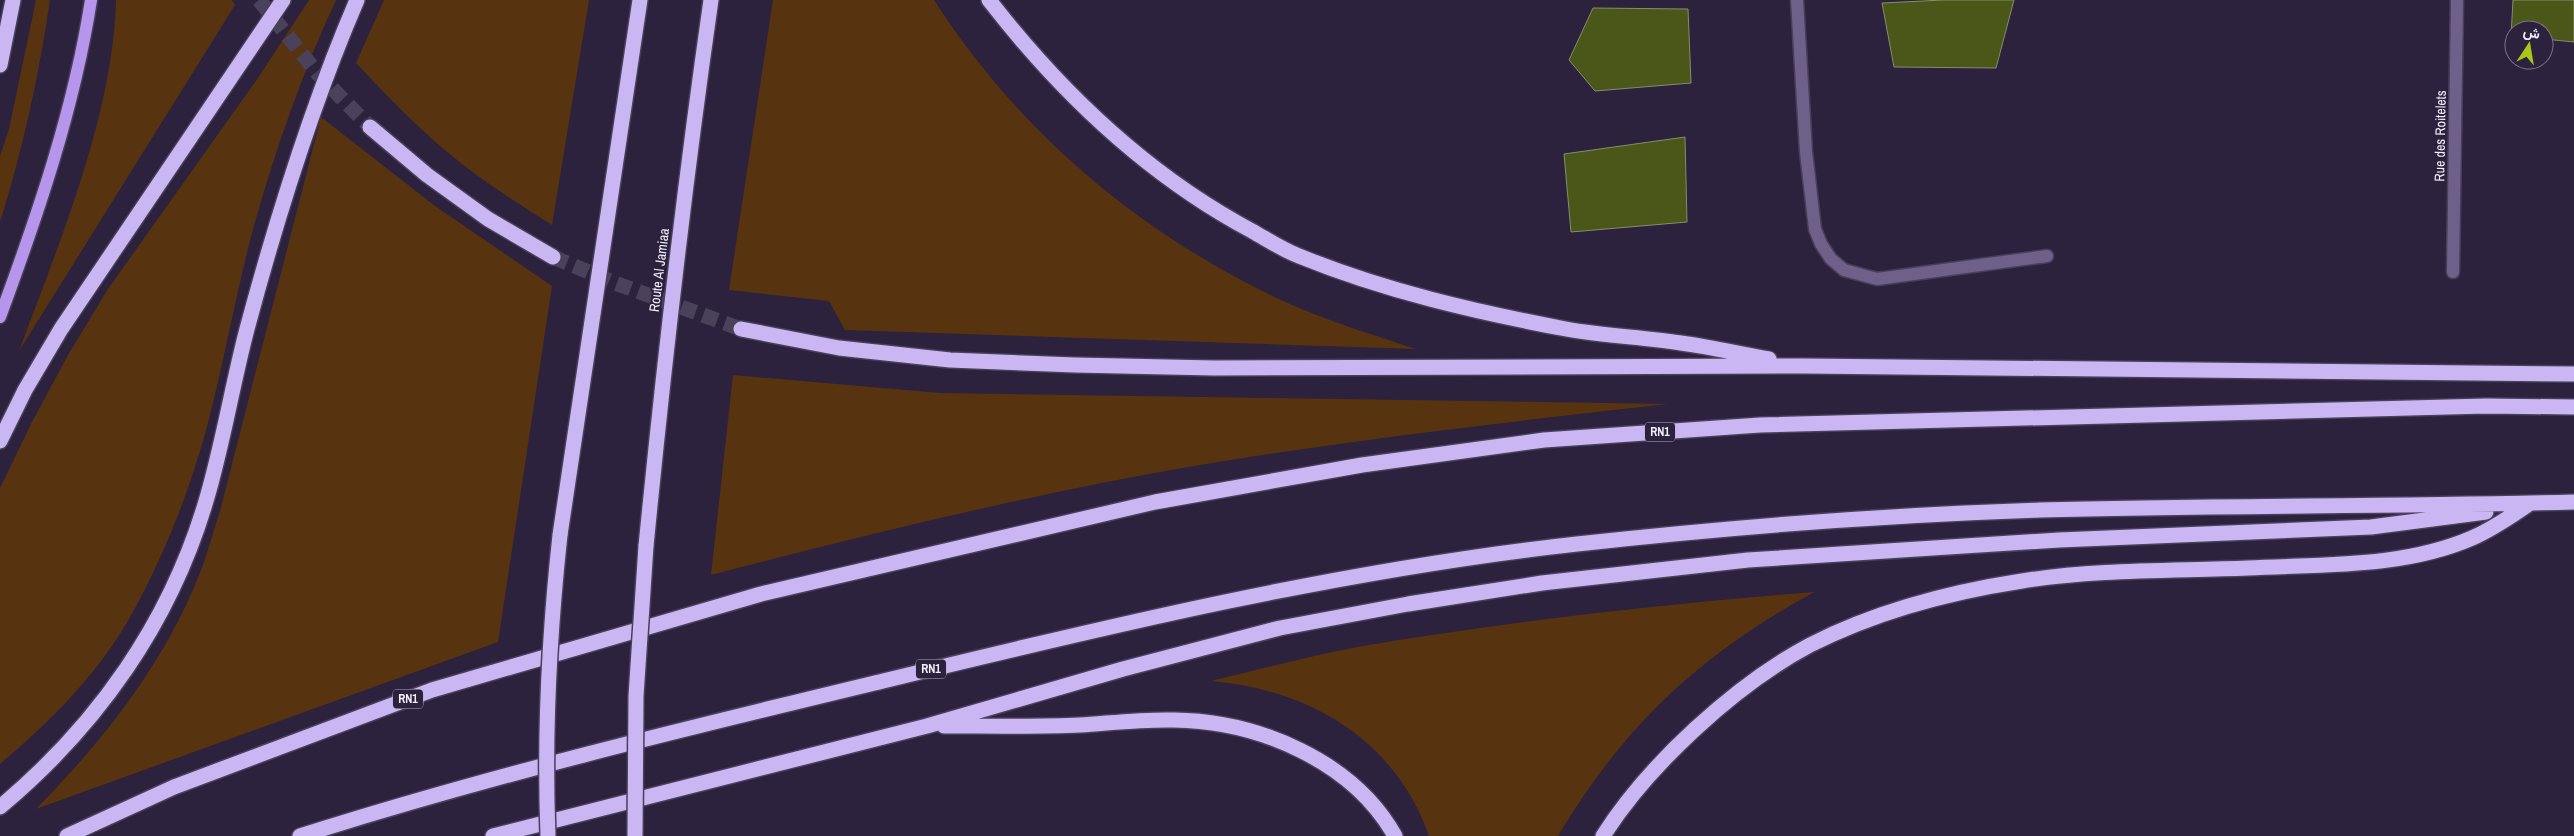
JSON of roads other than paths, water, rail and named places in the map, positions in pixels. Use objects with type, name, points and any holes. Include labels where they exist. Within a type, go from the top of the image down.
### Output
[{"type":"highway","points":[[0,65],[13,0]]},
{"type":"highway","points":[[0,441],[25,390],[61,329],[283,0]]},
{"type":"highway","points":[[0,807],[44,769],[82,728],[122,677],[170,596],[206,501],[246,332],[279,214],[311,116],[357,0]]},
{"type":"highway","points":[[548,836],[546,772],[547,693],[560,535],[640,0]]},
{"type":"highway","name":"Route Al Jamiaa","points":[[635,836],[636,696],[646,546],[664,360],[711,0]]},
{"type":"highway","points":[[989,0],[1025,46],[1088,113],[1142,159],[1222,216],[1297,255],[1360,279],[1456,306],[1569,330],[1681,343],[1805,366]]},
{"type":"highway","points":[[370,127],[427,176],[481,214],[553,256]]},
{"type":"highway","points":[[741,329],[839,348],[950,360],[1076,365],[1214,368],[1805,366],[2574,374]]},
{"type":"highway","name":"RN1","points":[[67,836],[174,787],[432,690],[761,594],[1155,502],[1362,465],[1544,440],[1760,425],[2486,406],[2574,407]]},
{"type":"highway","name":"RN1","points":[[300,836],[492,778],[931,669],[1201,606],[1339,578],[1450,561],[1571,544],[1688,532],[1805,522],[1923,515],[2042,510],[2574,502]]},
{"type":"highway","points":[[494,836],[927,726],[1123,669],[1280,628],[1408,604],[1542,583],[1645,570],[1852,553],[2078,540],[2371,527],[2424,522],[2530,504]]},
{"type":"highway","points":[[1603,836],[1642,785],[1678,746],[1763,675],[1810,645],[1914,605],[1968,590],[2079,574],[2344,563],[2410,557],[2442,550],[2473,538],[2530,504]]},
{"type":"highway","points":[[927,726],[1029,726],[1176,720],[1228,726],[1281,741],[1315,758],[1357,787],[1384,816],[1395,836]]},
{"type":"main road","points":[[0,317],[22,257],[72,100],[91,0]]},
{"type":"street","points":[[1797,0],[1806,152],[1815,229],[1821,244],[1831,259],[1844,270],[1877,279],[2047,256]]},
{"type":"street","name":"Rue des Roitelets","points":[[2452,272],[2457,0]]},
{"type":"tunnel","points":[[259,0],[318,74],[370,127]]},
{"type":"tunnel","points":[[553,257],[615,283],[741,329]]}]
